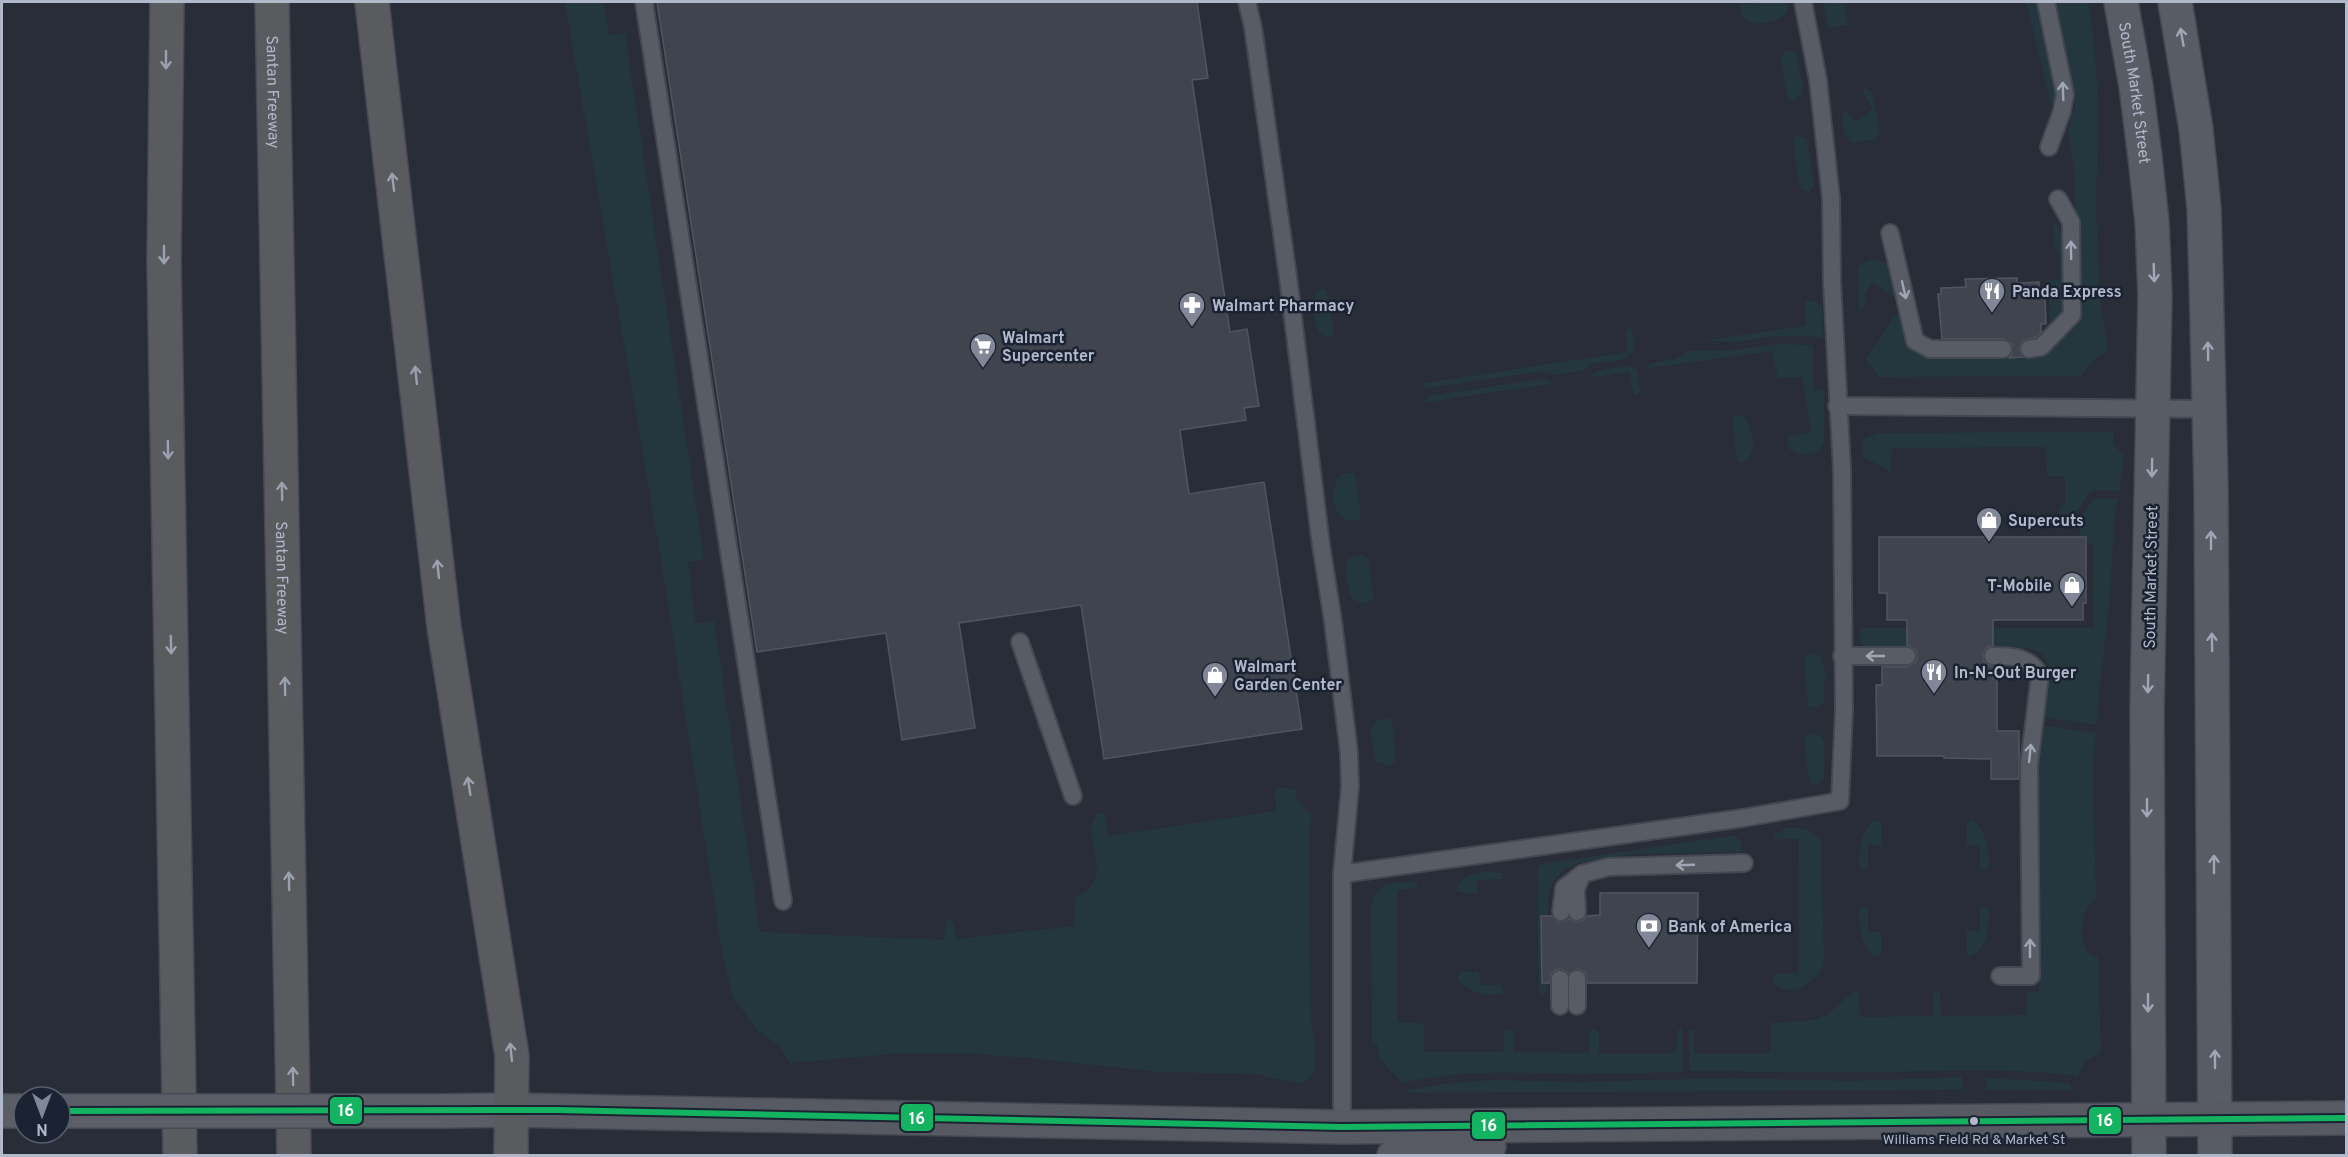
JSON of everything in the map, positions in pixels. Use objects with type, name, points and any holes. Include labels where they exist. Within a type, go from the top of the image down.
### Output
[{"type":"highway","points":[[167,2],[164,262],[180,1155]]},
{"type":"highway","name":"Santan Freeway","points":[[272,2],[294,1155]]},
{"type":"highway","points":[[372,2],[444,627],[512,1056],[511,1155]]},
{"type":"main road","points":[[72,1111],[512,1110],[1342,1127],[2346,1118]]},
{"type":"main road","points":[[1394,1155],[1512,1145],[1568,1124]]},
{"type":"street","name":"South Market Street","points":[[2121,2],[2136,86],[2152,222],[2155,296],[2147,710],[2149,1155]]},
{"type":"street","points":[[2175,2],[2196,129],[2204,208],[2209,409],[2215,1155]]},
{"type":"lane","points":[[644,2],[783,901]]},
{"type":"lane","points":[[1247,2],[1253,27],[1277,191],[1346,729],[1350,787],[1342,874],[1342,1127]]},
{"type":"lane","points":[[1342,874],[1743,818],[1840,801],[1844,710],[1842,470],[1837,406],[1829,175],[1818,80],[1803,2]]},
{"type":"lane","points":[[2046,2],[2065,94],[2062,111],[2049,147]]},
{"type":"lane","points":[[2029,349],[2041,346],[2072,315],[2071,222],[2058,199]]},
{"type":"lane","points":[[1890,233],[1915,341],[1930,349],[2003,349]]},
{"type":"lane","points":[[1837,406],[2209,409]]},
{"type":"lane","points":[[1020,642],[1073,796]]},
{"type":"lane","points":[[1842,656],[1907,656]]},
{"type":"lane","points":[[1993,656],[2025,659],[2040,675],[2029,765],[2031,976],[2000,976]]},
{"type":"lane","points":[[1569,912],[1564,888],[1582,874],[1608,867],[1744,863]]},
{"type":"lane","points":[[1569,979],[1569,1005]]},
{"type":"shaded area","points":[[565,2],[603,2],[609,35],[625,33],[704,559],[688,562],[696,623],[714,621],[760,932],[944,940],[948,919],[953,922],[957,939],[1074,926],[1075,898],[1088,889],[1095,879],[1097,867],[1091,831],[1093,821],[1099,813],[1105,813],[1108,836],[1276,811],[1275,789],[1281,787],[1298,790],[1295,798],[1312,815],[1309,838],[1311,1023],[1314,1036],[1315,1072],[1303,1084],[1253,1074],[1159,1072],[975,1054],[904,1053],[790,1063],[779,1045],[758,1031],[733,997],[723,957],[660,553]]},
{"type":"shaded area","points":[[1787,2],[1788,11],[1776,20],[1767,23],[1751,22],[1745,19],[1741,13],[1742,5]]},
{"type":"shaded area","points":[[1823,2],[1844,2],[1848,25],[1828,28]]},
{"type":"shaded area","points":[[2026,2],[2037,2],[2060,100],[2057,106],[2051,104]]},
{"type":"shaded area","points":[[2088,2],[2094,41],[2098,125],[2096,204],[2099,291],[2108,351],[2096,358],[2081,376],[1879,377],[1866,360],[1894,316],[1902,315],[1908,344],[1916,352],[1933,357],[2046,353],[2076,325],[2081,316],[2073,161],[2068,129],[2075,106],[2053,3]]},
{"type":"shaded area","points":[[1790,50],[1797,54],[1803,87],[1801,95],[1792,101],[1787,97],[1781,59],[1784,51]]},
{"type":"shaded area","points":[[1865,88],[1872,92],[1880,132],[1874,139],[1853,143],[1845,135],[1842,114],[1846,111],[1856,122],[1873,109],[1863,93]]},
{"type":"shaded area","points":[[1795,136],[1807,138],[1814,185],[1809,191],[1804,191],[1799,186],[1793,138]]},
{"type":"shaded area","points":[[2053,223],[2058,225],[2062,237],[2065,308],[2050,326],[2048,280],[2060,280],[2060,255],[2055,246]]},
{"type":"shaded area","points":[[1874,259],[1881,261],[1893,274],[1898,299],[1872,283],[1863,298],[1867,300],[1859,312],[1857,271],[1861,264]]},
{"type":"shaded area","points":[[1322,289],[1327,292],[1334,331],[1332,337],[1325,337],[1320,333],[1315,321],[1315,294]]},
{"type":"shaded area","points":[[1807,300],[1822,306],[1823,337],[1774,336],[1736,342],[1698,341],[1805,326]]},
{"type":"shaded area","points":[[1630,327],[1634,351],[1625,359],[1592,364],[1584,370],[1555,375],[1542,371],[1428,388],[1419,384],[1627,352],[1625,332]]},
{"type":"shaded area","points":[[1778,344],[1813,345],[1814,390],[1824,390],[1824,441],[1818,450],[1809,454],[1799,454],[1789,449],[1787,437],[1811,432],[1802,377],[1778,378],[1772,351],[1644,369],[1651,363],[1675,359],[1690,351],[1735,350]]},
{"type":"shaded area","points":[[1627,366],[1637,370],[1640,391],[1638,395],[1633,393],[1630,372],[1587,378],[1596,371]]},
{"type":"shaded area","points":[[1542,379],[1555,383],[1422,403],[1429,396]]},
{"type":"shaded area","points":[[1734,416],[1742,416],[1752,433],[1751,455],[1741,463],[1737,459],[1732,420]]},
{"type":"shaded area","points":[[2113,432],[2113,444],[2124,455],[2119,491],[2091,491],[2073,518],[2073,526],[2058,526],[2060,506],[2065,504],[2065,476],[2049,476],[2047,473],[2046,447],[1892,448],[1890,472],[1864,457],[1861,450],[1864,439],[1878,433]]},
{"type":"shaded area","points":[[1355,473],[1361,515],[1359,520],[1349,520],[1337,512],[1334,505],[1334,488],[1341,474]]},
{"type":"shaded area","points":[[2094,499],[2118,499],[2114,518],[2111,585],[2096,725],[2043,717],[2048,665],[2041,653],[2032,649],[1869,648],[1861,643],[1859,628],[2094,628],[2094,545],[2086,543],[2086,537],[2080,537],[2080,518]]},
{"type":"shaded area","points":[[1363,554],[1368,559],[1374,599],[1364,603],[1350,596],[1345,568],[1348,559]]},
{"type":"shaded area","points":[[1811,653],[1820,656],[1825,669],[1824,701],[1812,708],[1808,706],[1804,660]]},
{"type":"shaded area","points":[[1388,718],[1392,721],[1396,761],[1389,766],[1376,762],[1370,731],[1376,721]]},
{"type":"shaded area","points":[[2041,725],[2096,733],[2093,767],[2096,899],[2086,912],[2082,940],[2090,954],[2098,957],[2101,1053],[2085,1061],[2078,1076],[1997,1071],[1689,1071],[1689,1029],[1694,1031],[1694,1053],[1771,1053],[1771,1023],[1814,1020],[1827,1015],[1854,991],[1859,993],[1860,1017],[1933,1016],[1933,992],[1937,990],[1940,992],[1941,1016],[2026,1015],[2027,993],[2039,992],[2038,758]]},
{"type":"shaded area","points":[[1813,733],[1822,737],[1824,741],[1824,777],[1820,783],[1813,786],[1809,781],[1804,739],[1806,735]]},
{"type":"shaded area","points":[[1878,820],[1881,823],[1881,845],[1868,845],[1868,868],[1863,871],[1859,867],[1859,854],[1864,833],[1872,823]]},
{"type":"shaded area","points":[[1972,820],[1981,830],[1987,842],[1989,868],[1985,871],[1980,868],[1980,846],[1967,845],[1967,823]]},
{"type":"shaded area","points":[[1786,828],[1806,829],[1818,837],[1821,842],[1824,962],[1817,976],[1811,981],[1804,986],[1789,990],[1774,984],[1774,976],[1777,973],[1798,973],[1799,839],[1775,839],[1773,836]]},
{"type":"shaded area","points":[[1735,836],[1741,841],[1741,852],[1636,854],[1579,863],[1563,870],[1548,893],[1548,989],[1543,995],[1539,993],[1537,869],[1541,864]]},
{"type":"shaded area","points":[[1488,871],[1502,873],[1502,879],[1478,880],[1478,894],[1457,892],[1457,885],[1469,875]]},
{"type":"shaded area","points":[[1414,881],[1417,888],[1397,890],[1397,1022],[1424,1025],[1424,1052],[1503,1052],[1504,1031],[1509,1029],[1513,1031],[1514,1052],[1589,1053],[1589,1033],[1594,1029],[1599,1032],[1599,1053],[1676,1053],[1677,1033],[1679,1029],[1682,1029],[1682,1072],[1489,1073],[1446,1076],[1402,1083],[1378,1057],[1378,1043],[1372,1043],[1371,906],[1377,892],[1386,885]]},
{"type":"shaded area","points":[[1863,906],[1868,909],[1868,931],[1881,932],[1881,953],[1878,957],[1867,949],[1862,937],[1859,909]]},
{"type":"shaded area","points":[[1985,906],[1989,909],[1989,923],[1984,944],[1969,956],[1967,931],[1980,931],[1980,909]]},
{"type":"shaded area","points":[[1461,972],[1479,972],[1480,985],[1502,985],[1504,993],[1486,995],[1473,991],[1458,980],[1457,976]]},
{"type":"shaded area","points":[[1962,1077],[1962,1090],[1406,1093],[1410,1090],[1442,1084],[1491,1080],[1579,1082],[1731,1078],[1852,1081]]},
{"type":"shaded area","points":[[1986,1078],[2070,1083],[2072,1090],[1986,1090]]},
{"type":"building","name":"Walmart Supercenter","points":[[657,2],[1197,2],[1208,78],[1192,80],[1230,332],[1247,329],[1259,406],[1244,408],[1246,420],[1180,430],[1189,494],[1264,482],[1302,729],[1104,759],[1081,605],[959,623],[975,728],[902,740],[886,633],[757,652]]},
{"type":"building","name":"Panda Express","points":[[2017,278],[2017,283],[2039,282],[2039,296],[2045,296],[2046,324],[2041,324],[2041,332],[2036,337],[2022,341],[2019,350],[2023,357],[2009,358],[2012,354],[2012,344],[2004,339],[1942,339],[1938,294],[1941,294],[1941,288],[1966,287],[1965,279]]},
{"type":"building","points":[[1879,537],[2086,537],[2086,603],[2083,603],[2083,620],[1993,620],[1993,646],[1987,647],[1983,655],[1984,662],[1993,667],[1993,679],[1997,679],[1997,731],[2019,731],[2019,779],[1991,779],[1991,759],[1877,756],[1876,685],[1882,685],[1882,667],[1907,667],[1916,662],[1917,657],[1916,650],[1907,645],[1907,620],[1887,620],[1887,593],[1879,593]]},
{"type":"building","name":"Bank of America","points":[[1600,893],[1698,893],[1697,983],[1587,983],[1586,973],[1578,969],[1569,973],[1561,969],[1551,974],[1550,983],[1542,983],[1541,916],[1551,916],[1559,922],[1569,919],[1577,922],[1587,916],[1600,915]]},
{"type":"transit line","name":"16","points":[[72,1111],[557,1110],[1342,1127],[2346,1118]]},
{"type":"place","name":"Panda Express","points":[[1992,314]]},
{"type":"place","name":"Walmart Pharmacy","points":[[1192,328]]},
{"type":"place","name":"Walmart Supercenter","points":[[983,369]]},
{"type":"place","name":"Supercuts","points":[[1989,543]]},
{"type":"place","name":"T-Mobile","points":[[2072,608]]},
{"type":"place","name":"In-N-Out Burger","points":[[1934,695]]},
{"type":"place","name":"Walmart Garden Center","points":[[1215,698]]},
{"type":"place","name":"Bank of America","points":[[1649,949]]},
{"type":"place","name":"Williams Field Rd & Market St","points":[[1974,1121]]}]
